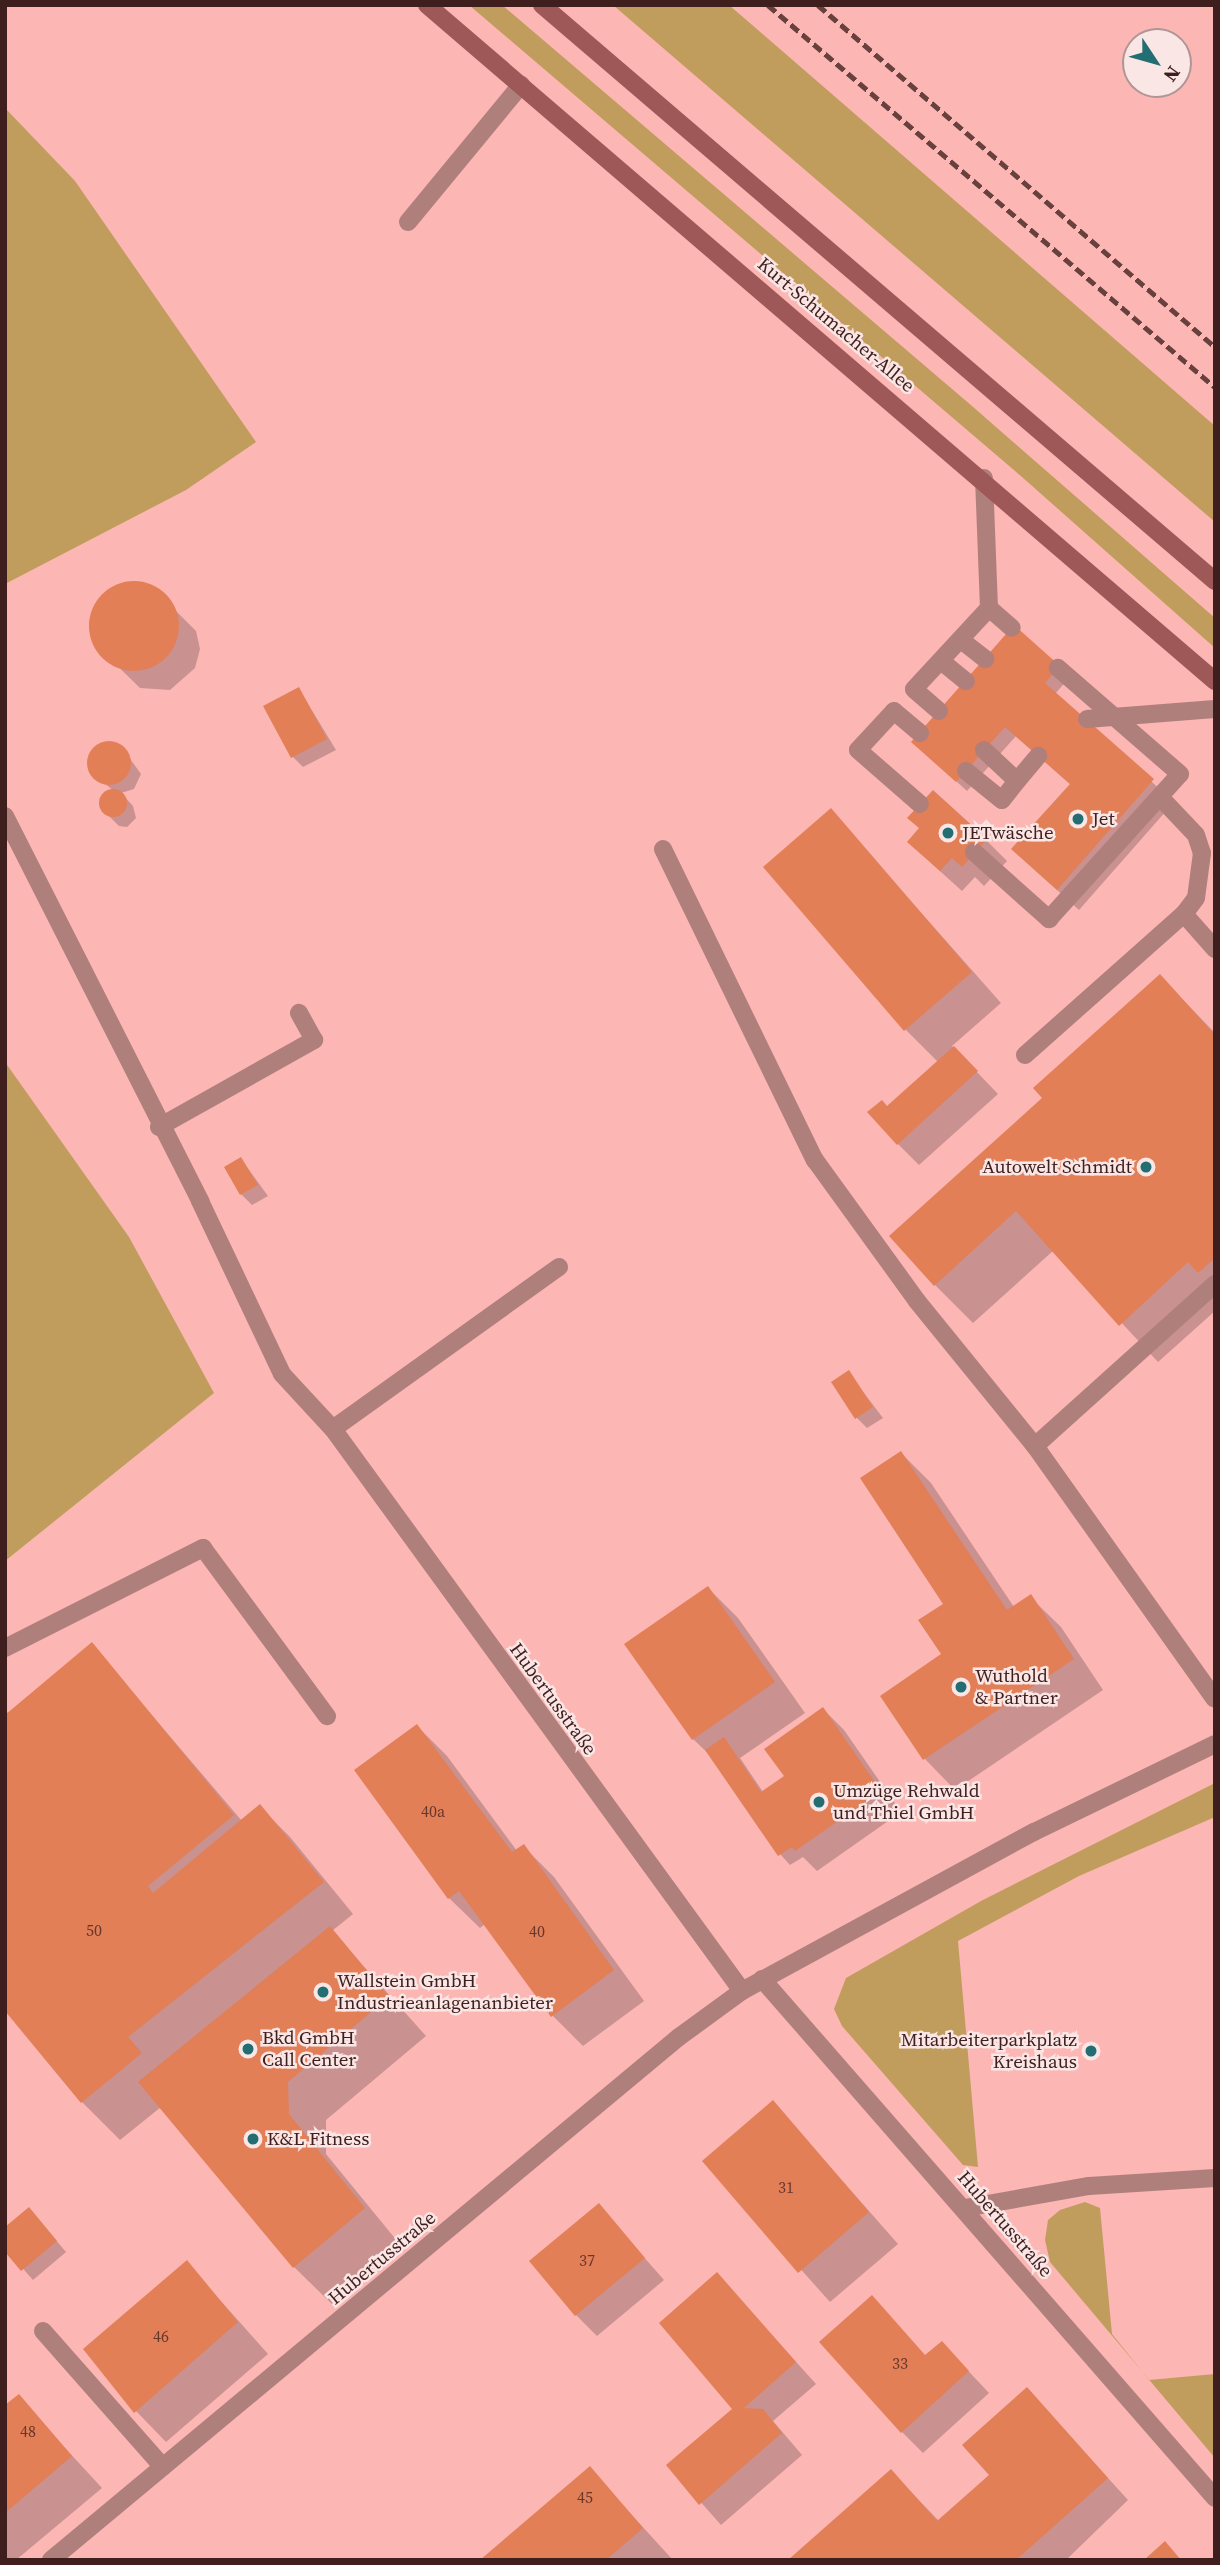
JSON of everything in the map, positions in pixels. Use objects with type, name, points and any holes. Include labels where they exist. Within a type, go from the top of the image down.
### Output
[{"type":"main road","name":"Kurt-Schumacher-Allee","points":[[427,5],[984,478],[1215,681]]},
{"type":"main road","points":[[542,5],[1215,581]]},
{"type":"street","points":[[408,222],[520,85]]},
{"type":"street","points":[[939,711],[914,689],[989,608],[984,478]]},
{"type":"street","points":[[989,608],[1012,628]]},
{"type":"street","points":[[961,640],[985,659]]},
{"type":"street","points":[[941,661],[965,681]]},
{"type":"street","points":[[974,852],[1049,919],[1180,774],[1058,668]]},
{"type":"street","points":[[1087,719],[1114,714],[1215,709]]},
{"type":"street","points":[[920,733],[894,711],[858,750],[920,804]]},
{"type":"street","points":[[984,750],[1017,781]]},
{"type":"street","points":[[966,771],[1002,800],[1038,757]]},
{"type":"street","points":[[1025,1055],[1184,914],[1196,898],[1202,853],[1196,835],[1160,797]]},
{"type":"street","name":"Hubertusstraße","points":[[5,816],[159,1127],[200,1200],[282,1374],[333,1429],[742,1991]]},
{"type":"street","points":[[663,849],[815,1160],[917,1301],[1035,1446],[1215,1699]]},
{"type":"street","points":[[1184,914],[1215,949]]},
{"type":"street","points":[[159,1127],[314,1040],[299,1013]]},
{"type":"street","points":[[333,1429],[559,1267]]},
{"type":"street","points":[[1035,1446],[1215,1284]]},
{"type":"street","points":[[5,1648],[203,1548],[327,1716]]},
{"type":"street","name":"Hubertusstraße","points":[[51,2560],[679,2037],[742,1991],[1011,1844],[1215,1744]]},
{"type":"street","name":"Hubertusstraße","points":[[762,1979],[965,2208],[1215,2498]]},
{"type":"street","points":[[965,2208],[1089,2186],[1215,2178]]},
{"type":"street","points":[[43,2331],[163,2467]]},
{"type":"shaded area","points":[[469,5],[502,5],[972,406],[1215,618],[1215,648],[1022,477]]},
{"type":"shaded area","points":[[613,5],[729,5],[1215,426],[1215,522]]},
{"type":"shaded area","points":[[5,108],[75,181],[256,442],[186,490],[5,584]]},
{"type":"shaded area","points":[[5,1062],[129,1237],[214,1393],[5,1561]]},
{"type":"shaded area","points":[[1215,1783],[1215,1817],[1079,1876],[958,1941],[978,2167],[963,2165],[842,2026],[834,2009],[846,1978],[981,1901]]},
{"type":"shaded area","points":[[1085,2202],[1100,2208],[1112,2334],[1142,2371],[1050,2262],[1045,2240],[1048,2220],[1060,2210]]},
{"type":"shaded area","points":[[1215,2374],[1215,2458],[1149,2380]]},
{"type":"building","points":[[134,581],[151,584],[166,594],[176,609],[179,626],[176,643],[166,658],[151,668],[134,671],[117,668],[102,658],[92,643],[89,626],[92,609],[102,594],[117,584]]},
{"type":"building","points":[[1014,625],[1060,666],[1045,683],[1154,779],[1057,890],[1011,849],[1070,784],[1005,727],[956,782],[911,742]]},
{"type":"building","points":[[299,687],[327,739],[291,758],[263,706]]},
{"type":"building","points":[[109,741],[124,748],[131,763],[124,778],[109,785],[94,778],[87,763],[94,748]]},
{"type":"building","points":[[113,789],[123,793],[127,803],[123,813],[113,817],[103,813],[99,803],[103,793]]},
{"type":"building","name":"JETwäsche","points":[[933,790],[987,839],[962,867],[952,858],[940,871],[907,842],[919,828],[907,818]]},
{"type":"building","points":[[831,808],[972,972],[904,1031],[763,867]]},
{"type":"building","points":[[1160,974],[1215,1035],[1215,1258],[1198,1273],[1188,1262],[1119,1326],[1016,1211],[934,1286],[889,1236],[1042,1098],[1033,1088]]},
{"type":"building","points":[[954,1046],[978,1071],[897,1145],[867,1112],[882,1100],[887,1106]]},
{"type":"building","points":[[241,1157],[258,1185],[240,1195],[224,1167]]},
{"type":"building","points":[[849,1370],[873,1407],[855,1419],[831,1382]]},
{"type":"building","points":[[901,1451],[1007,1610],[1031,1594],[1074,1659],[923,1760],[880,1696],[941,1654],[918,1620],[943,1604],[860,1478]]},
{"type":"building","points":[[708,1586],[775,1682],[692,1740],[624,1644]]},
{"type":"building","points":[[92,1642],[234,1815],[148,1886],[153,1893],[260,1804],[324,1882],[128,2037],[142,2053],[81,2103],[5,2011],[5,1715]]},
{"type":"building","points":[[823,1707],[881,1791],[795,1851],[792,1847],[778,1856],[705,1750],[724,1737],[761,1792],[784,1776],[764,1749]]},
{"type":"building","points":[[417,1724],[512,1852],[524,1844],[614,1970],[551,2017],[459,1891],[448,1899],[354,1770]]},
{"type":"building","points":[[330,1926],[389,1997],[288,2082],[289,2114],[365,2208],[293,2268],[138,2082]]},
{"type":"building","points":[[773,2100],[869,2212],[798,2273],[702,2161]]},
{"type":"building","points":[[599,2203],[645,2258],[575,2316],[529,2261]]},
{"type":"building","points":[[29,2207],[57,2241],[21,2271],[5,2252],[5,2227]]},
{"type":"building","points":[[187,2260],[238,2322],[134,2413],[83,2349]]},
{"type":"building","points":[[717,2272],[796,2362],[744,2408],[763,2409],[782,2433],[699,2505],[666,2465],[732,2409],[659,2323]]},
{"type":"building","points":[[872,2295],[925,2355],[942,2341],[969,2371],[901,2433],[819,2342]]},
{"type":"building","points":[[1027,2387],[1108,2478],[1016,2560],[788,2560],[891,2469],[937,2521],[989,2475],[962,2445]]},
{"type":"building","points":[[19,2394],[72,2456],[5,2513],[5,2405]]},
{"type":"building","points":[[590,2466],[643,2528],[606,2560],[480,2560]]},
{"type":"building","points":[[1165,2541],[1181,2560],[1144,2560]]},
{"type":"railway","points":[[768,5],[1215,387]]},
{"type":"railway","points":[[818,5],[1215,347]]},
{"type":"place","name":"Jet","points":[[1078,819]]},
{"type":"place","name":"JETwäsche","points":[[948,833]]},
{"type":"place","name":"Autowelt Schmidt","points":[[1146,1167]]},
{"type":"place","name":"Wuthold & Partner","points":[[961,1687]]},
{"type":"place","name":"Umzüge Rehwald und Thiel GmbH","points":[[819,1802]]},
{"type":"place","name":"Wallstein GmbH Industrieanlagenanbieter","points":[[323,1992]]},
{"type":"place","name":"Bkd GmbH Call Center","points":[[248,2049]]},
{"type":"place","name":"Mitarbeiterparkplatz Kreishaus","points":[[1091,2051]]},
{"type":"place","name":"K&L Fitness","points":[[253,2139]]}]
